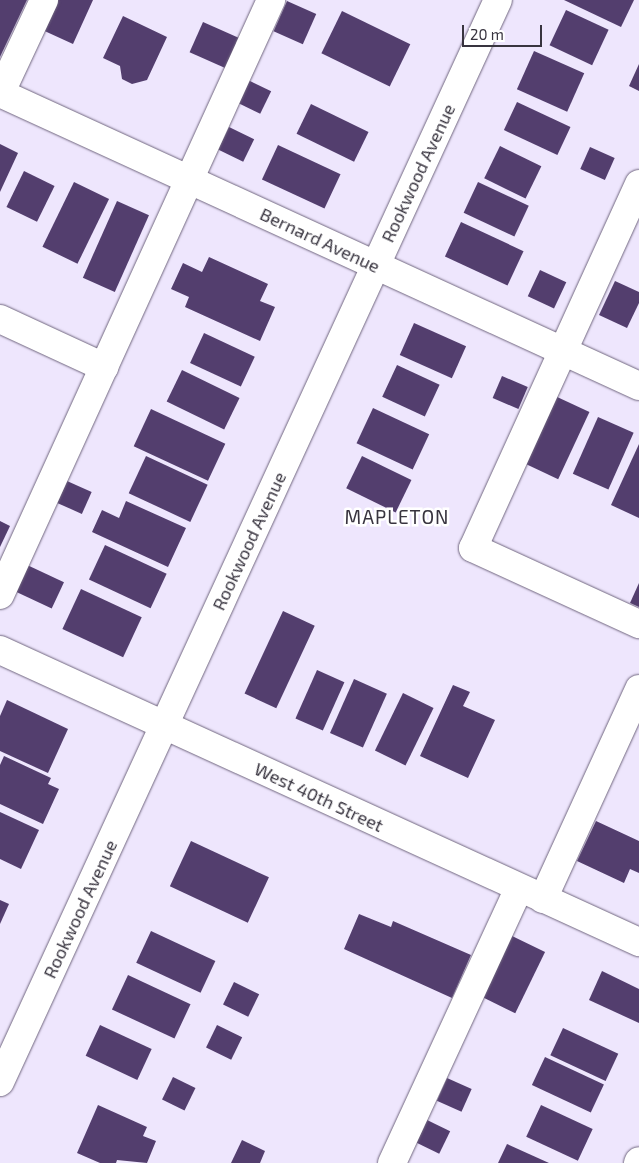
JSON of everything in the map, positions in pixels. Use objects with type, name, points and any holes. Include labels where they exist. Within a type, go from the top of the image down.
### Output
[{"type":"street","points":[[0,94],[44,0]]},
{"type":"street","points":[[0,595],[272,0]]},
{"type":"street","name":"Rookwood Avenue","points":[[0,1082],[498,0]]},
{"type":"street","name":"Bernard Avenue","points":[[0,94],[639,386]]},
{"type":"street","points":[[639,184],[474,548],[639,624]]},
{"type":"street","points":[[0,319],[104,367]]},
{"type":"street","name":"West 40th Street","points":[[0,650],[639,942]]},
{"type":"street","points":[[392,1163],[531,893],[639,689]]},
{"type":"building","points":[[0,0],[27,0],[0,57]]},
{"type":"building","points":[[50,0],[93,0],[73,44],[38,28]]},
{"type":"building","points":[[564,0],[634,0],[621,27]]},
{"type":"building","points":[[287,1],[316,14],[303,44],[274,31]]},
{"type":"building","points":[[566,10],[609,30],[592,65],[550,45]]},
{"type":"building","points":[[342,11],[410,44],[390,87],[321,53]]},
{"type":"building","points":[[123,16],[167,37],[147,80],[132,84],[122,79],[120,66],[103,58]]},
{"type":"building","points":[[203,22],[241,39],[228,69],[190,52]]},
{"type":"building","points":[[534,51],[584,73],[567,112],[517,89]]},
{"type":"building","points":[[639,64],[639,91],[629,86]]},
{"type":"building","points":[[246,79],[271,91],[260,114],[235,101]]},
{"type":"building","points":[[517,102],[570,127],[557,155],[504,130]]},
{"type":"building","points":[[311,104],[369,132],[354,162],[297,134]]},
{"type":"building","points":[[229,127],[254,139],[243,162],[218,149]]},
{"type":"building","points":[[0,144],[18,153],[0,192]]},
{"type":"building","points":[[278,145],[341,174],[324,209],[262,179]]},
{"type":"building","points":[[500,146],[541,166],[526,199],[484,178]]},
{"type":"building","points":[[590,147],[615,158],[605,180],[580,169]]},
{"type":"building","points":[[24,171],[55,186],[37,222],[6,207]]},
{"type":"building","points":[[74,182],[109,199],[77,264],[42,247]]},
{"type":"building","points":[[478,182],[529,206],[514,236],[464,213]]},
{"type":"building","points":[[117,201],[149,215],[115,292],[83,278]]},
{"type":"building","points":[[461,222],[524,251],[507,286],[445,256]]},
{"type":"building","points":[[209,257],[268,284],[260,301],[275,307],[260,341],[185,307],[189,297],[171,289],[183,263],[202,272]]},
{"type":"building","points":[[540,270],[566,282],[554,309],[528,296]]},
{"type":"building","points":[[615,281],[639,292],[639,303],[627,328],[599,315]]},
{"type":"building","points":[[414,323],[466,346],[452,378],[400,355]]},
{"type":"building","points":[[204,333],[255,357],[241,387],[190,363]]},
{"type":"building","points":[[397,365],[440,385],[425,417],[382,397]]},
{"type":"building","points":[[182,370],[240,398],[224,430],[167,401]]},
{"type":"building","points":[[502,376],[528,387],[518,409],[493,398]]},
{"type":"building","points":[[555,396],[589,412],[558,479],[524,463]]},
{"type":"building","points":[[373,408],[429,434],[413,470],[357,443]]},
{"type":"building","points":[[151,409],[225,444],[208,481],[134,446]]},
{"type":"building","points":[[598,417],[634,433],[608,490],[573,474]]},
{"type":"building","points":[[639,444],[639,518],[611,505]]},
{"type":"building","points":[[146,456],[208,485],[190,522],[129,493]]},
{"type":"building","points":[[362,456],[411,480],[396,512],[346,488]]},
{"type":"building","points":[[67,481],[92,492],[82,514],[57,503]]},
{"type":"building","points":[[126,501],[186,528],[168,567],[92,532],[102,510],[119,518]]},
{"type":"building","points":[[0,521],[10,526],[0,547]]},
{"type":"building","points":[[105,545],[167,574],[151,608],[89,579]]},
{"type":"building","points":[[25,564],[64,582],[52,608],[13,590]]},
{"type":"building","points":[[639,583],[639,607],[630,603]]},
{"type":"building","points":[[81,589],[142,617],[123,657],[62,629]]},
{"type":"building","points":[[283,611],[315,626],[276,708],[245,693]]},
{"type":"building","points":[[317,670],[344,682],[323,731],[295,718]]},
{"type":"building","points":[[354,679],[387,694],[363,748],[330,733]]},
{"type":"building","points":[[453,685],[470,692],[463,706],[495,720],[468,778],[420,756]]},
{"type":"building","points":[[403,693],[434,708],[406,765],[375,751]]},
{"type":"building","points":[[7,700],[68,729],[48,773],[0,751],[0,716]]},
{"type":"building","points":[[4,756],[51,778],[48,784],[59,789],[43,824],[0,804],[0,765]]},
{"type":"building","points":[[0,812],[39,830],[21,869],[0,859]]},
{"type":"building","points":[[596,821],[639,841],[639,873],[630,869],[624,883],[577,861]]},
{"type":"building","points":[[191,841],[269,877],[248,923],[170,886]]},
{"type":"building","points":[[0,900],[9,904],[0,924]]},
{"type":"building","points":[[359,914],[391,927],[393,921],[471,955],[452,998],[344,949]]},
{"type":"building","points":[[151,931],[215,961],[201,993],[136,963]]},
{"type":"building","points":[[510,935],[545,952],[515,1013],[480,996]]},
{"type":"building","points":[[602,971],[639,989],[639,1023],[589,1000]]},
{"type":"building","points":[[128,975],[191,1004],[174,1039],[112,1009]]},
{"type":"building","points":[[234,982],[259,994],[248,1017],[223,1004]]},
{"type":"building","points":[[100,1025],[152,1049],[137,1080],[86,1056]]},
{"type":"building","points":[[217,1025],[242,1037],[231,1060],[206,1047]]},
{"type":"building","points":[[563,1028],[618,1054],[606,1081],[550,1055]]},
{"type":"building","points":[[545,1057],[604,1084],[591,1113],[532,1085]]},
{"type":"building","points":[[173,1077],[195,1088],[185,1110],[162,1099]]},
{"type":"building","points":[[447,1078],[472,1089],[461,1112],[437,1101]]},
{"type":"building","points":[[98,1105],[147,1127],[143,1136],[156,1141],[147,1163],[117,1160],[116,1163],[100,1163],[77,1153]]},
{"type":"building","points":[[541,1105],[593,1129],[578,1161],[526,1137]]},
{"type":"building","points":[[425,1119],[450,1131],[439,1154],[414,1141]]},
{"type":"building","points":[[242,1140],[265,1151],[260,1163],[231,1163]]},
{"type":"building","points":[[507,1144],[549,1163],[498,1163]]},
{"type":"district","name":"MAPLETON","points":[[397,517]]}]
